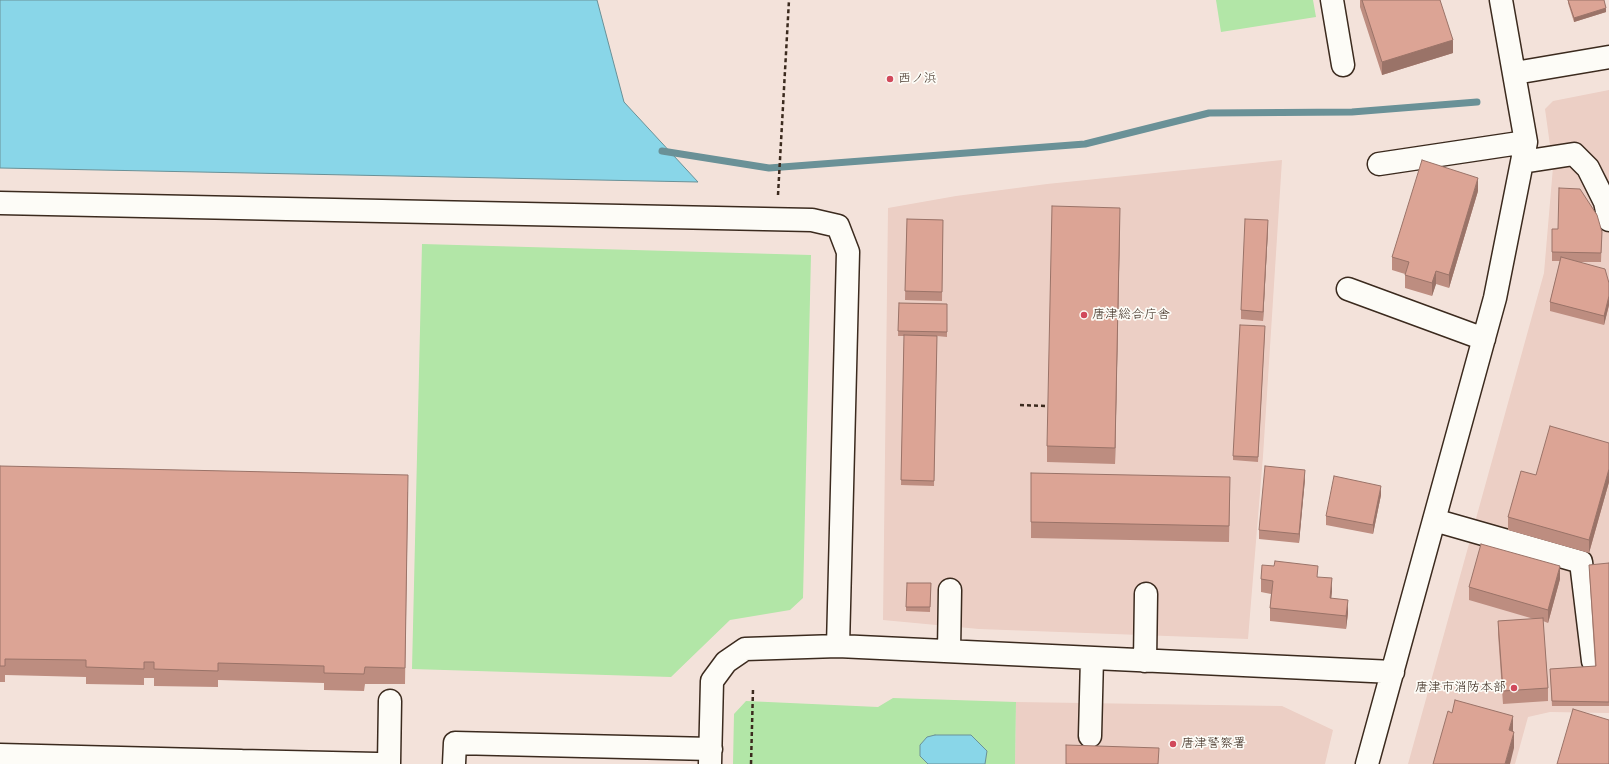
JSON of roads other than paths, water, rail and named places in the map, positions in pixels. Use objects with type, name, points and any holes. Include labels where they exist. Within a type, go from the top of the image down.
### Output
[{"type":"street","points":[[1332,0],[1343,65]]},
{"type":"street","points":[[1367,764],[1496,298],[1524,152],[1515,73],[1502,0]]},
{"type":"street","points":[[1515,73],[1609,56]]},
{"type":"street","points":[[1379,164],[1524,152],[1574,154],[1588,168],[1605,202],[1609,220]]},
{"type":"street","points":[[0,203],[776,219],[812,220],[838,226],[848,252],[838,646]]},
{"type":"street","points":[[1348,289],[1484,338]]},
{"type":"street","points":[[1434,520],[1581,562],[1593,661]]},
{"type":"street","points":[[948,652],[950,590]]},
{"type":"street","points":[[1145,660],[1146,594]]},
{"type":"street","points":[[454,764],[455,743],[711,756],[712,681],[726,662],[745,649],[838,646],[1392,672]]},
{"type":"street","points":[[1090,736],[1092,658]]},
{"type":"street","points":[[389,764],[390,701]]},
{"type":"street","points":[[0,755],[241,762],[377,764]]},
{"type":"water","points":[[0,0],[597,0],[624,102],[698,182],[0,168]]},
{"type":"water","points":[[935,735],[971,735],[987,751],[985,764],[928,764],[920,756],[920,745],[927,737]]},
{"type":"waterway","points":[[662,151],[769,168],[1085,144],[1209,113],[1352,112],[1477,102]]},
{"type":"place","name":"西ノ浜","points":[[890,79]]},
{"type":"place","name":"唐津総合庁舎","points":[[1084,315]]},
{"type":"place","name":"唐津市消防本部","points":[[1514,688]]},
{"type":"place","name":"唐津警察署","points":[[1173,744]]}]
